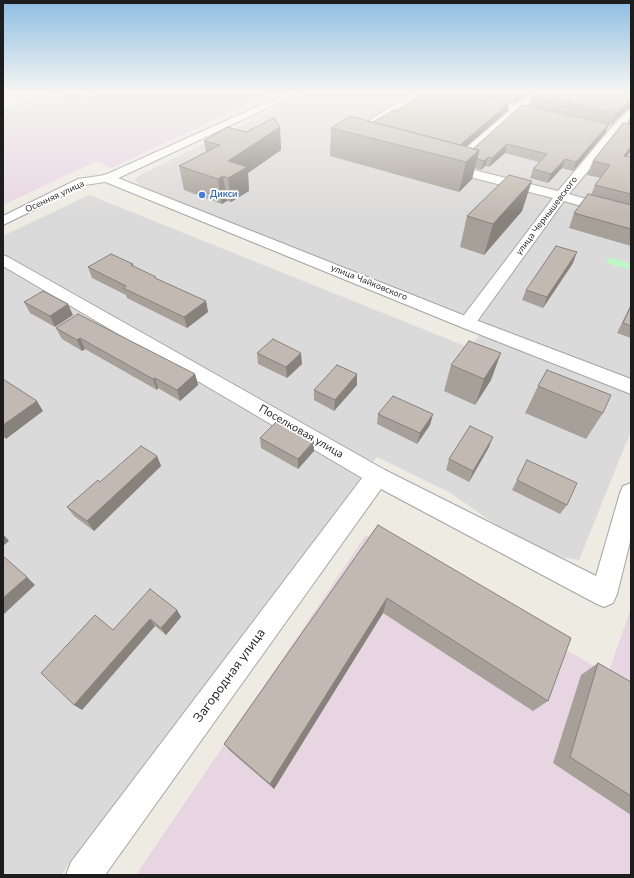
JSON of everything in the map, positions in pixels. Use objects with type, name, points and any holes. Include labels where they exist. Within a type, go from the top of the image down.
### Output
[{"type":"street","name":"Осенняя улица","points":[[3,221],[82,182],[108,178],[210,132]]},
{"type":"street","points":[[450,168],[491,132]]},
{"type":"street","name":"улица Чернышевского","points":[[467,323],[561,196],[614,132]]},
{"type":"street","points":[[435,164],[561,196],[631,216]]},
{"type":"street","name":"улица Чайковского","points":[[108,178],[467,323],[631,387]]},
{"type":"street","name":"Поселковая улица","points":[[3,260],[377,476],[604,594],[631,493]]},
{"type":"street","name":"Загородная улица","points":[[84,875],[377,476]]},
{"type":"shaded area","points":[[3,132],[188,132],[111,168],[97,161],[3,205]]},
{"type":"shaded area","points":[[228,132],[631,132],[631,431],[579,560],[537,553],[449,492],[377,457],[61,875],[3,875],[3,236],[89,195],[470,348],[487,324],[144,188],[134,180],[142,174]]},
{"type":"shaded area","points":[[366,535],[608,674],[631,608],[631,875],[136,875]]},
{"type":"green space","points":[[610,257],[631,264],[631,270],[606,263]]},
{"type":"building","points":[[219,132],[272,132],[228,161],[247,167],[228,178],[223,176],[218,179],[179,166],[220,145],[204,141]]},
{"type":"building","points":[[347,132],[411,132],[479,150],[466,162]]},
{"type":"building","points":[[411,132],[475,132],[460,145]]},
{"type":"building","points":[[492,132],[602,132],[576,162],[565,159],[551,174],[533,169],[547,154],[507,144],[492,158],[488,157],[484,161],[477,159],[479,150],[473,149]]},
{"type":"building","points":[[616,132],[631,132],[631,146],[624,156],[631,157],[631,194],[595,185],[610,165],[593,161]]},
{"type":"building","points":[[509,175],[532,181],[493,224],[467,216]]},
{"type":"building","points":[[588,194],[631,205],[631,229],[574,213]]},
{"type":"building","points":[[556,246],[577,252],[547,297],[526,290]]},
{"type":"building","points":[[111,254],[133,264],[131,265],[156,277],[155,278],[206,301],[184,317],[123,288],[126,286],[88,267]]},
{"type":"building","points":[[43,291],[68,304],[50,316],[24,302]]},
{"type":"building","points":[[631,306],[631,326],[623,323]]},
{"type":"building","points":[[78,314],[195,374],[177,390],[155,378],[153,379],[80,338],[77,340],[56,328]]},
{"type":"building","points":[[273,339],[301,353],[286,367],[257,353]]},
{"type":"building","points":[[469,341],[501,353],[484,379],[451,365]]},
{"type":"building","points":[[337,365],[357,374],[335,400],[314,390]]},
{"type":"building","points":[[547,370],[611,395],[603,413],[538,386]]},
{"type":"building","points":[[3,379],[37,401],[3,425]]},
{"type":"building","points":[[393,396],[433,414],[420,433],[378,414]]},
{"type":"building","points":[[278,420],[314,441],[298,459],[260,438]]},
{"type":"building","points":[[470,426],[493,437],[473,471],[449,459]]},
{"type":"building","points":[[141,446],[157,456],[87,521],[67,507],[98,480],[100,482]]},
{"type":"building","points":[[527,460],[577,483],[567,505],[517,480]]},
{"type":"building","points":[[378,525],[571,638],[548,701],[387,598],[270,784],[224,744]]},
{"type":"building","points":[[3,556],[27,577],[3,598]]},
{"type":"building","points":[[150,589],[177,610],[161,628],[150,619],[74,705],[41,673],[95,615],[113,630]]},
{"type":"building","points":[[598,663],[631,682],[631,796],[570,757]]},
{"type":"place","name":"Дикси","points":[[202,195]]}]
